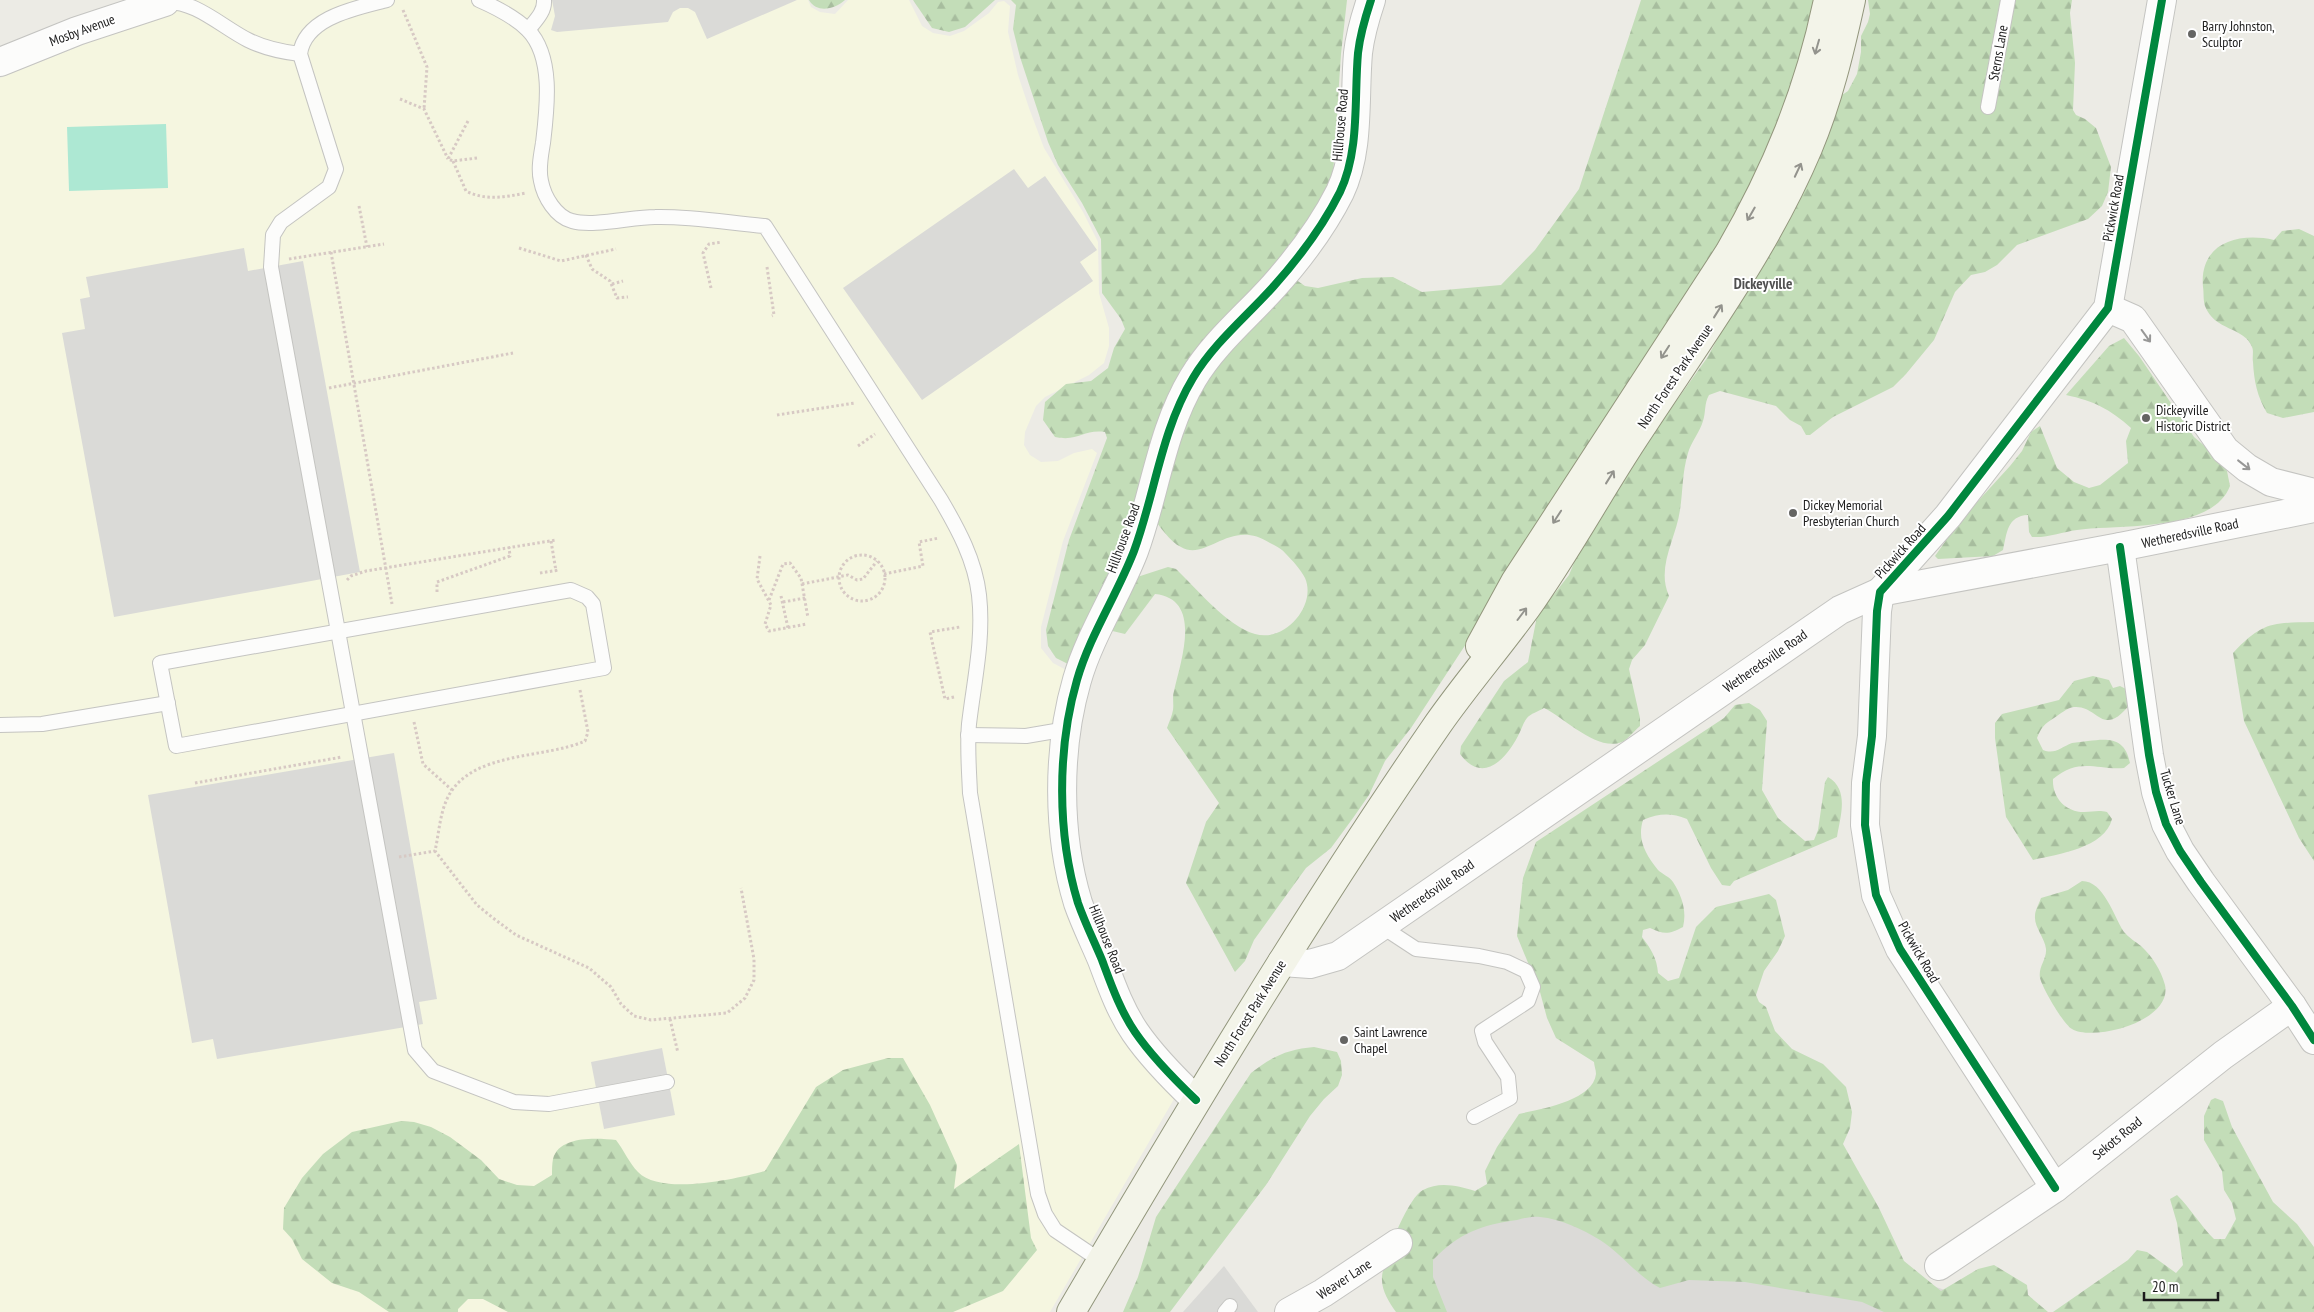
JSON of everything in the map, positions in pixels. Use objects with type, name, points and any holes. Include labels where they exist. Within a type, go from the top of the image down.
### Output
[{"type":"main road","name":"North Forest Park Avenue","points":[[1440,722],[1515,582],[1729,252],[1754,209],[1772,174],[1801,101],[1822,32],[1828,0]]},
{"type":"main road","name":"North Forest Park Avenue","points":[[1071,1312],[1196,1100],[1282,962],[1440,722],[1528,605],[1734,285],[1770,225],[1819,121],[1851,0]]},
{"type":"street","name":"Hillhouse Road","points":[[1196,1100],[1161,1066],[1134,1030],[1117,999],[1079,905],[1071,876],[1063,819],[1063,777],[1067,729],[1077,677],[1134,550],[1169,430],[1182,396],[1209,355],[1272,288],[1304,250],[1341,190],[1351,152],[1358,50],[1362,25],[1371,0]]},
{"type":"street","name":"Pickwick Road","points":[[2054,1188],[1900,949],[1876,895],[1865,825],[1866,783],[1872,736],[1877,611],[1880,592],[1948,516],[2108,308],[2162,0]]},
{"type":"street","name":"Mosby Avenue","points":[[0,62],[77,31],[165,2]]},
{"type":"street","points":[[2108,308],[2133,320],[2225,450],[2247,468],[2271,482],[2314,493]]},
{"type":"street","name":"Wetheredsville Road","points":[[1282,962],[1310,964],[1338,956],[1840,610],[1880,592],[2120,548],[2314,508]]},
{"type":"street","name":"Tucker Lane","points":[[2120,548],[2149,755],[2156,792],[2166,824],[2201,882],[2292,1006],[2314,1040]]},
{"type":"street","name":"Sekots Road","points":[[1939,1266],[2054,1188],[2222,1055],[2292,1006]]},
{"type":"street","name":"Weaver Lane","points":[[1289,1312],[1323,1293],[1398,1244]]},
{"type":"lane","points":[[387,0],[357,8],[322,23],[306,34],[300,54],[336,169],[329,186],[281,222],[273,235],[270,250],[271,278],[415,1050],[433,1071],[444,1077],[514,1102],[549,1104],[667,1082]]},
{"type":"lane","points":[[479,0],[496,7],[528,30],[540,51],[546,76],[541,181],[548,199],[559,215],[572,221],[655,217],[765,226],[942,500],[961,534],[972,563],[979,593],[980,651],[967,755],[970,793],[1038,1194],[1045,1214],[1055,1230],[1101,1261]]},
{"type":"lane","points":[[528,30],[540,16],[545,5],[544,0]]},
{"type":"lane","name":"Sterns Lane","points":[[1988,107],[2008,0]]},
{"type":"lane","points":[[165,2],[183,1],[249,40],[270,48],[300,54]]},
{"type":"lane","points":[[572,590],[580,593],[593,604],[604,668],[176,746],[160,663],[337,631],[572,590]]},
{"type":"lane","points":[[0,725],[42,724],[168,704]]},
{"type":"lane","points":[[968,736],[1026,736],[1067,729]]},
{"type":"lane","points":[[1380,926],[1416,948],[1479,956],[1507,962],[1526,971],[1533,987],[1528,1001],[1482,1031],[1485,1042],[1508,1077],[1510,1098],[1474,1117]]},
{"type":"path","points":[[401,7],[427,67],[424,109],[448,159],[453,161],[477,158]]},
{"type":"path","points":[[400,99],[424,109]]},
{"type":"path","points":[[448,159],[468,121]]},
{"type":"path","points":[[453,161],[466,190],[477,196],[493,198],[532,192]]},
{"type":"path","points":[[359,206],[367,247]]},
{"type":"path","points":[[712,288],[703,253],[704,248],[709,244],[725,242]]},
{"type":"path","points":[[286,259],[384,244]]},
{"type":"path","points":[[519,248],[561,261],[616,249]]},
{"type":"path","points":[[331,252],[392,606]]},
{"type":"path","points":[[586,255],[592,269],[610,281],[617,298],[628,297]]},
{"type":"path","points":[[766,260],[774,315],[772,316]]},
{"type":"path","points":[[612,284],[623,282]]},
{"type":"path","points":[[329,388],[512,353]]},
{"type":"path","points":[[777,415],[854,403],[863,406]]},
{"type":"path","points":[[858,446],[876,434]]},
{"type":"path","points":[[884,574],[923,566],[919,542],[939,538],[940,533]]},
{"type":"path","points":[[344,584],[352,576],[386,568],[556,540]]},
{"type":"path","points":[[537,574],[557,570],[551,541]]},
{"type":"path","points":[[437,592],[437,582],[510,556],[509,547]]},
{"type":"path","points":[[857,555],[871,557],[877,561],[884,574],[882,588],[877,594],[864,600],[849,596],[844,591],[839,577],[844,563],[857,555]]},
{"type":"path","points":[[760,556],[757,579],[770,605],[765,624],[768,631],[808,624]]},
{"type":"path","points":[[802,584],[848,575],[857,580],[863,579],[877,561]]},
{"type":"path","points":[[769,601],[783,564],[790,563],[798,571],[808,618]]},
{"type":"path","points":[[428,594],[446,591]]},
{"type":"path","points":[[781,596],[788,628]]},
{"type":"path","points":[[782,602],[805,598]]},
{"type":"path","points":[[383,602],[400,599]]},
{"type":"path","points":[[956,697],[945,698],[930,632],[966,626]]},
{"type":"path","points":[[579,683],[588,732],[585,741],[568,748],[505,759],[487,766],[460,781],[452,790],[441,818],[435,851],[477,904],[516,934],[589,968],[611,987],[621,1004],[634,1016],[651,1020],[727,1013],[745,998],[754,980],[754,958],[741,888]]},
{"type":"path","points":[[954,705],[958,688]]},
{"type":"path","points":[[412,714],[423,764],[452,790]]},
{"type":"path","points":[[195,783],[344,756]]},
{"type":"path","points":[[395,858],[435,851]]},
{"type":"path","points":[[670,1019],[678,1053]]},
{"type":"shaded area","points":[[196,0],[808,0],[811,7],[820,12],[835,14],[848,0],[909,0],[922,26],[933,33],[950,36],[964,31],[989,13],[998,2],[1004,1],[1010,6],[1008,32],[1018,75],[1029,108],[1044,148],[1083,212],[1098,242],[1099,293],[1109,328],[1109,346],[1104,363],[1089,375],[1045,397],[1036,406],[1025,432],[1024,445],[1030,455],[1041,462],[1058,461],[1074,453],[1092,449],[1097,453],[1063,541],[1041,627],[1041,648],[1053,663],[1072,673],[1058,722],[1105,1002],[1121,1036],[1174,1099],[1050,1312],[0,1312],[0,78]]},
{"type":"shaded area","points":[[552,0],[797,0],[707,39],[695,12],[688,8],[680,8],[673,12],[668,22],[557,32],[551,30],[555,16]]},
{"type":"shaded area","points":[[1014,169],[1028,188],[1045,176],[1097,250],[1080,262],[1093,281],[922,400],[843,288]]},
{"type":"shaded area","points":[[244,248],[248,271],[303,261],[360,572],[114,617],[62,333],[85,329],[80,299],[90,297],[86,277]]},
{"type":"shaded area","points":[[394,753],[437,999],[419,1002],[423,1024],[217,1059],[213,1039],[192,1043],[148,795]]},
{"type":"shaded area","points":[[662,1048],[675,1115],[604,1129],[591,1062]]},
{"type":"shaded area","points":[[1503,1184],[1799,1240],[2009,1312],[1422,1312],[1388,1262]]},
{"type":"shaded area","points":[[1224,1266],[1258,1312],[1183,1312]]},
{"type":"green space","points":[[809,0],[845,0],[831,8],[821,9]]},
{"type":"green space","points":[[913,0],[995,0],[965,27],[949,32],[932,28]]},
{"type":"green space","points":[[1011,0],[1347,0],[1341,54],[1332,191],[1231,325],[1070,665],[1056,658],[1048,646],[1046,630],[1069,540],[1107,438],[1105,432],[1091,432],[1070,438],[1055,437],[1043,420],[1045,402],[1066,384],[1091,381],[1108,368],[1114,348],[1125,329],[1121,319],[1102,293],[1101,239],[1082,203],[1058,165],[1048,142],[1020,57],[1013,29],[1016,5]]},
{"type":"green space","points":[[1641,0],[1819,0],[1814,26],[1755,187],[1500,592],[1411,728],[1385,761],[1369,795],[1331,848],[1306,868],[1254,940],[1245,961],[1235,972],[1186,883],[1206,822],[1219,803],[1167,728],[1173,712],[1173,693],[1184,648],[1184,619],[1179,607],[1170,598],[1155,594],[1125,634],[1104,629],[1128,580],[1168,567],[1176,569],[1223,615],[1244,630],[1255,634],[1277,633],[1296,620],[1302,610],[1308,589],[1305,578],[1284,552],[1277,546],[1256,536],[1243,535],[1231,537],[1200,549],[1191,550],[1181,547],[1173,541],[1152,517],[1182,408],[1292,277],[1305,286],[1318,288],[1362,278],[1393,277],[1422,292],[1501,285],[1535,250],[1579,189]]},
{"type":"green space","points":[[1868,0],[2072,0],[2070,13],[2075,63],[2073,110],[2076,115],[2085,119],[2096,128],[2111,167],[2108,192],[2102,206],[2088,219],[2017,245],[1997,265],[1985,272],[1971,275],[1955,292],[1934,340],[1893,387],[1833,417],[1810,435],[1806,435],[1801,426],[1790,420],[1776,406],[1720,391],[1709,395],[1702,425],[1689,449],[1686,460],[1678,521],[1666,564],[1666,585],[1669,596],[1645,645],[1632,660],[1629,669],[1640,718],[1640,726],[1622,742],[1612,744],[1592,738],[1544,708],[1527,718],[1513,745],[1500,761],[1485,768],[1468,763],[1460,754],[1461,746],[1504,681],[1528,662],[1537,616],[1569,575],[1581,546],[1597,524],[1621,481],[1644,446],[1707,358],[1816,159],[1832,124],[1842,95],[1848,91],[1857,74],[1861,52],[1861,36],[1870,14]]},
{"type":"green space","points":[[166,124],[168,188],[69,191],[67,127]]},
{"type":"green space","points":[[2299,229],[2314,236],[2314,412],[2283,418],[2267,413],[2261,401],[2254,376],[2253,349],[2248,341],[2243,336],[2222,325],[2209,314],[2204,301],[2203,272],[2207,260],[2214,251],[2224,244],[2247,238],[2274,240],[2282,231]]},
{"type":"green space","points":[[2124,338],[2139,356],[2194,437],[2220,459],[2227,471],[2230,486],[2220,501],[2204,512],[2184,519],[2139,526],[2077,530],[2038,537],[2032,537],[2029,532],[2028,515],[2021,516],[2016,518],[2009,526],[2003,550],[1993,556],[1938,559],[1935,556],[1959,522],[2022,451],[2031,432],[2040,426],[2057,468],[2074,482],[2089,488],[2100,485],[2128,463],[2126,441],[2131,428],[2101,407],[2066,395],[2109,346]]},
{"type":"green space","points":[[2314,622],[2314,861],[2299,838],[2244,721],[2233,653],[2261,629],[2278,624]]},
{"type":"green space","points":[[2093,676],[2109,680],[2113,688],[2120,686],[2130,691],[2131,703],[2121,714],[2107,720],[2082,708],[2071,708],[2045,724],[2037,738],[2043,750],[2051,752],[2072,743],[2110,740],[2120,744],[2128,755],[2130,763],[2124,768],[2080,766],[2071,768],[2053,779],[2053,786],[2057,797],[2066,806],[2077,811],[2107,812],[2112,819],[2108,829],[2091,843],[2067,852],[2033,860],[2006,817],[1995,738],[1995,723],[2002,714],[2059,700],[2074,681]]},
{"type":"green space","points":[[1749,703],[1760,710],[1767,721],[1762,790],[1778,818],[1805,841],[1814,840],[1818,830],[1825,782],[1828,777],[1835,782],[1841,796],[1842,804],[1837,837],[1734,881],[1730,886],[1722,885],[1711,868],[1687,819],[1665,815],[1643,820],[1641,834],[1643,846],[1658,870],[1673,882],[1684,909],[1683,927],[1667,933],[1650,928],[1643,930],[1642,937],[1653,954],[1658,973],[1668,981],[1679,978],[1696,927],[1716,907],[1769,894],[1776,900],[1785,936],[1778,951],[1764,971],[1756,995],[1759,1002],[1766,1007],[1775,1031],[1792,1049],[1823,1064],[1846,1087],[1852,1112],[1850,1128],[1843,1144],[1879,1208],[1904,1261],[1941,1291],[1978,1269],[1994,1265],[2027,1285],[2028,1295],[2048,1312],[1884,1312],[1862,1302],[1745,1282],[1689,1280],[1660,1288],[1608,1246],[1579,1228],[1548,1218],[1529,1217],[1492,1225],[1471,1232],[1452,1243],[1433,1260],[1433,1277],[1447,1312],[1396,1312],[1384,1291],[1383,1269],[1397,1230],[1410,1204],[1417,1195],[1429,1187],[1442,1185],[1456,1186],[1475,1191],[1487,1184],[1485,1171],[1497,1147],[1519,1114],[1552,1106],[1576,1097],[1586,1091],[1593,1083],[1596,1074],[1594,1062],[1556,1038],[1517,936],[1523,878],[1536,842],[1724,718],[1735,705]]},
{"type":"green space","points":[[2082,881],[2090,883],[2102,893],[2124,932],[2149,954],[2159,969],[2165,985],[2164,998],[2157,1009],[2145,1018],[2130,1025],[2097,1033],[2083,1032],[2068,1026],[2053,1005],[2040,978],[2040,970],[2046,949],[2035,920],[2036,909],[2041,898],[2068,890]]},
{"type":"green space","points":[[1314,1047],[1337,1052],[1341,1061],[1342,1075],[1338,1086],[1310,1116],[1266,1185],[1170,1312],[1123,1312],[1138,1277],[1156,1217],[1251,1073],[1280,1055]]},
{"type":"green space","points":[[888,1058],[903,1058],[930,1105],[957,1165],[954,1189],[1019,1144],[1031,1238],[1037,1250],[1003,1291],[953,1312],[508,1312],[483,1299],[468,1299],[458,1309],[458,1312],[389,1312],[359,1292],[332,1283],[302,1259],[292,1239],[283,1229],[284,1208],[302,1178],[323,1154],[352,1132],[401,1121],[414,1122],[431,1127],[450,1137],[481,1160],[499,1179],[517,1185],[534,1186],[552,1175],[553,1159],[557,1151],[571,1142],[590,1139],[616,1140],[638,1172],[649,1179],[663,1183],[699,1184],[765,1171],[816,1087],[843,1070]]},
{"type":"green space","points":[[2215,1098],[2223,1101],[2232,1127],[2273,1202],[2297,1224],[2314,1247],[2314,1312],[2053,1312],[2128,1260],[2137,1250],[2147,1252],[2176,1273],[2183,1265],[2177,1223],[2170,1199],[2177,1195],[2214,1239],[2225,1239],[2236,1219],[2232,1203],[2224,1190],[2222,1171],[2204,1140],[2204,1116],[2211,1100]]},
{"type":"cycle path","points":[[1196,1100],[1156,1059],[1130,1024],[1116,997],[1078,903],[1066,849],[1063,820],[1063,763],[1070,707],[1082,663],[1134,551],[1166,441],[1182,398],[1201,365],[1292,265],[1326,217],[1340,192],[1351,159],[1355,124],[1358,53],[1371,0]]},
{"type":"cycle path","points":[[2055,1188],[1900,949],[1876,895],[1865,825],[1866,783],[1872,736],[1877,611],[1880,592],[1948,516],[2108,308],[2162,0]]},
{"type":"cycle path","points":[[2120,547],[2149,755],[2156,792],[2166,824],[2180,851],[2201,882],[2292,1006],[2314,1040]]},
{"type":"place","name":"Barry Johnston, Sculptor","points":[[2192,34]]},
{"type":"place","name":"Dickeyville Historic District","points":[[2146,418]]},
{"type":"place","name":"Dickey Memorial Presbyterian Church","points":[[1793,513]]},
{"type":"place","name":"Saint Lawrence Chapel","points":[[1344,1040]]},
{"type":"district","name":"Dickeyville","points":[[1763,284]]}]
